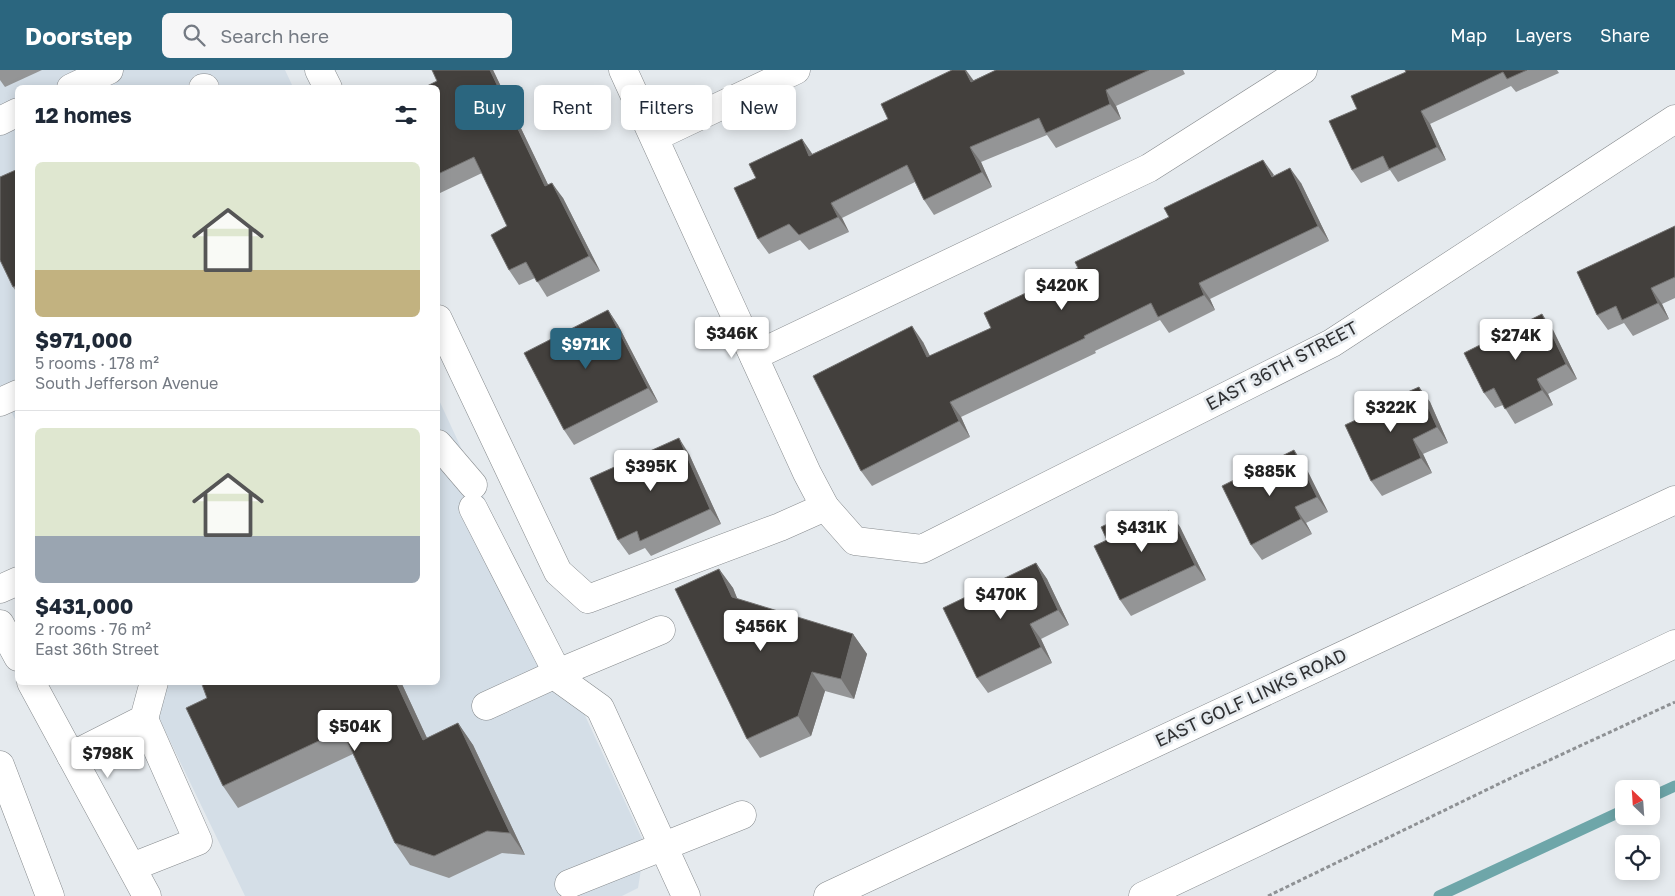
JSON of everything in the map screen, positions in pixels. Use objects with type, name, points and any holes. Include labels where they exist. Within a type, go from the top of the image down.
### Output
[{"type":"main road","points":[[77,85],[109,70]]},
{"type":"main road","points":[[319,70],[326,85]]},
{"type":"main road","points":[[440,323],[558,572],[588,599],[780,527],[825,507],[807,472],[624,70]]},
{"type":"main road","points":[[655,137],[796,70]]},
{"type":"main road","points":[[754,356],[1149,168],[1303,70]]},
{"type":"main road","points":[[0,121],[15,114]]},
{"type":"main road","name":"EAST 36TH STREET","points":[[825,507],[855,541],[922,549],[1332,343],[1675,119]]},
{"type":"main road","points":[[0,402],[15,395]]},
{"type":"main road","points":[[440,447],[473,497],[561,680],[600,708],[686,896]]},
{"type":"main road","name":"EAST GOLF LINKS ROAD","points":[[828,896],[1675,500]]},
{"type":"main road","points":[[0,589],[15,582]]},
{"type":"main road","points":[[0,624],[15,652]]},
{"type":"main road","points":[[486,706],[558,673],[661,630]]},
{"type":"main road","points":[[1143,896],[1675,644]]},
{"type":"main road","points":[[33,685],[148,896]]},
{"type":"main road","points":[[132,867],[198,840],[144,719],[153,685]]},
{"type":"main road","points":[[71,756],[144,719]]},
{"type":"main road","points":[[0,765],[50,896]]},
{"type":"main road","points":[[568,884],[742,815]]},
{"type":"path","points":[[1268,896],[1515,776],[1675,702]]},
{"type":"shaded area","points":[[0,70],[285,70],[292,85],[15,85],[15,420],[0,387]]},
{"type":"shaded area","points":[[440,402],[645,845],[638,888],[622,896],[245,896],[143,685],[440,685]]},
{"type":"building","points":[[432,70],[490,70],[497,85],[455,85],[455,130],[518,130],[545,186],[552,183],[589,256],[537,282],[526,262],[509,270],[491,235],[507,226],[474,157],[440,173],[440,85],[429,85],[437,81]]},
{"type":"building","points":[[952,70],[965,70],[971,82],[996,70],[1149,70],[1106,90],[1110,104],[1046,133],[1039,118],[970,147],[982,172],[924,200],[907,165],[831,203],[838,217],[799,235],[789,224],[758,239],[734,188],[756,178],[749,164],[802,139],[809,156],[888,119],[881,104]]},
{"type":"building","points":[[1405,70],[1527,70],[1507,79],[1503,72],[1421,111],[1437,147],[1389,169],[1383,156],[1352,170],[1329,121],[1357,109],[1351,96],[1406,72]]},
{"type":"building","points":[[1263,160],[1272,177],[1290,168],[1318,226],[1199,283],[1204,295],[1158,317],[1151,303],[1084,336],[1085,338],[950,402],[959,421],[861,471],[813,376],[912,326],[927,357],[991,328],[984,313],[1078,268],[1075,262],[1169,217],[1164,208]]},
{"type":"building","points":[[15,170],[15,286],[13,287],[0,260],[0,177]]},
{"type":"building","points":[[1675,226],[1675,277],[1651,288],[1658,303],[1622,320],[1616,306],[1597,315],[1577,272]]},
{"type":"building","points":[[608,310],[648,388],[564,430],[524,353]]},
{"type":"building","points":[[1542,314],[1566,364],[1537,379],[1542,390],[1505,409],[1494,388],[1484,393],[1464,353]]},
{"type":"building","points":[[1419,387],[1437,427],[1413,439],[1421,458],[1371,481],[1345,425],[1358,419],[1356,415]]},
{"type":"building","points":[[679,438],[710,509],[640,541],[637,531],[618,540],[590,478]]},
{"type":"building","points":[[1294,450],[1317,497],[1295,507],[1301,519],[1251,545],[1222,486]]},
{"type":"building","points":[[1169,511],[1195,565],[1120,600],[1094,546],[1107,540],[1101,527],[1133,512],[1139,525]]},
{"type":"building","points":[[1036,563],[1058,610],[1030,624],[1041,647],[977,678],[943,608]]},
{"type":"building","points":[[719,569],[732,597],[853,634],[841,679],[812,672],[798,716],[747,739],[675,589]]},
{"type":"building","points":[[202,685],[397,685],[423,740],[458,723],[510,833],[487,831],[434,856],[395,843],[342,730],[223,786],[186,708],[207,698]]},
{"type":"waterway","points":[[1660,793],[1675,786]]},
{"type":"waterway","points":[[1439,896],[1615,814]]}]
